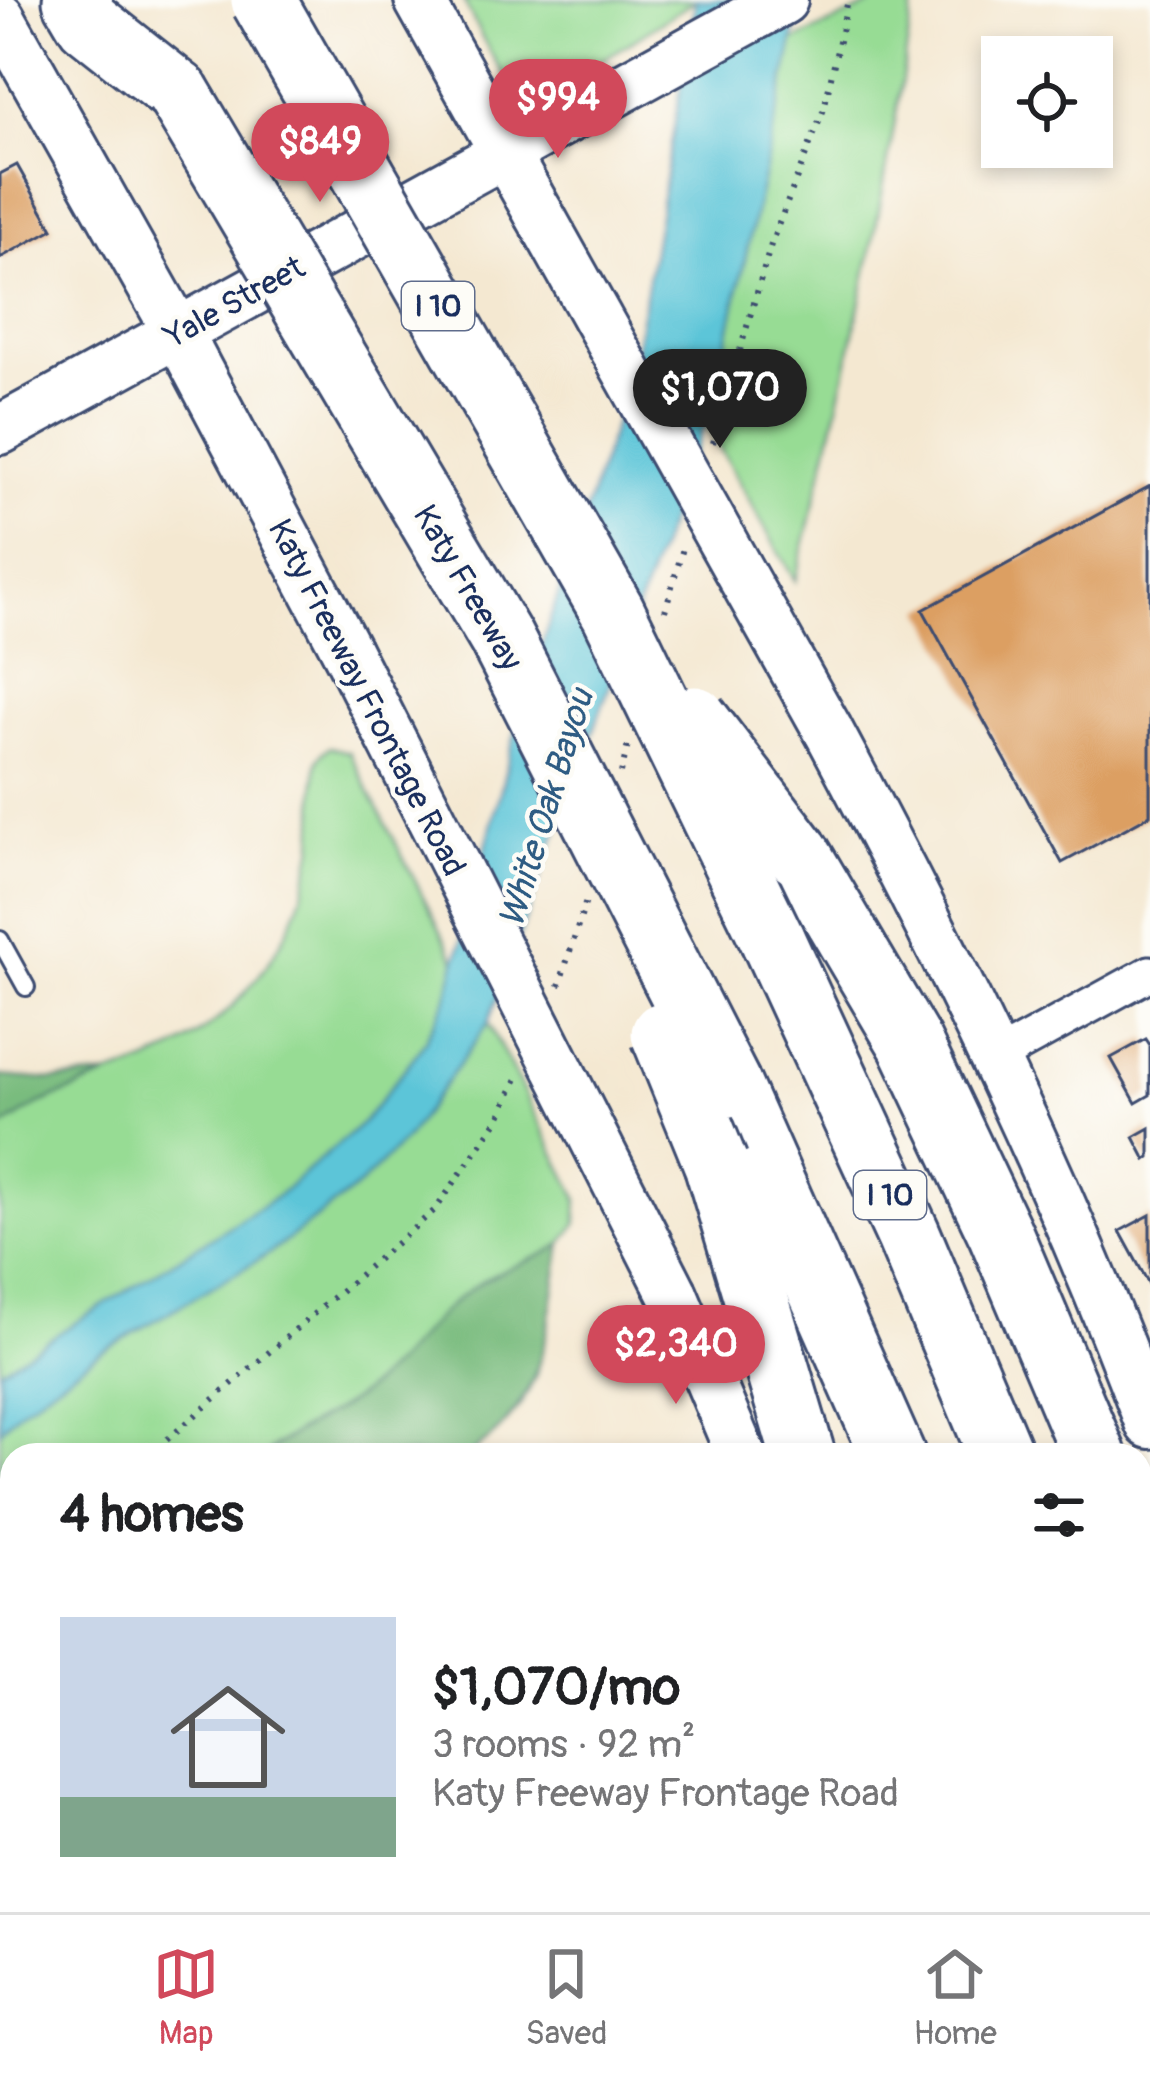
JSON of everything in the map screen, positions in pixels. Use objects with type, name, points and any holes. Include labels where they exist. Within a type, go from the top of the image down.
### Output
[{"type":"highway","points":[[75,0],[88,22],[178,93]]},
{"type":"highway","name":"Katy Freeway","points":[[128,0],[178,93],[501,638],[729,1085],[888,1443]]},
{"type":"highway","name":"I 10","points":[[263,0],[613,612],[908,1234],[996,1443]]},
{"type":"highway","points":[[613,612],[798,853],[910,1043],[1000,1233],[1089,1443]]},
{"type":"highway","points":[[501,638],[716,1164],[799,1443]]},
{"type":"main road","points":[[419,0],[915,892],[995,1058],[1123,1351],[1150,1424]]},
{"type":"main road","name":"Yale Street","points":[[0,430],[783,0]]},
{"type":"main road","name":"Katy Freeway Frontage Road","points":[[0,17],[178,333],[346,650],[674,1294],[736,1443]]},
{"type":"street","points":[[995,1058],[1150,974]]},
{"type":"lane","points":[[0,940],[26,987]]},
{"type":"green space","points":[[463,0],[696,0],[563,85],[536,96],[514,85],[503,72]]},
{"type":"green space","points":[[882,0],[914,0],[863,292],[795,581],[703,419],[716,391],[792,42]]},
{"type":"green space","points":[[330,747],[349,752],[578,1198],[577,1223],[562,1244],[536,1375],[524,1399],[484,1443],[0,1443],[0,1076],[83,1080],[149,1062],[217,1020],[245,993],[289,927],[303,890],[314,841],[320,755]]},
{"type":"green space","points":[[0,1076],[52,1080],[108,1076],[37,1105],[0,1129]]},
{"type":"green space","points":[[562,1244],[539,1362],[514,1412],[484,1443],[281,1443],[373,1384],[472,1288]]},
{"type":"water","name":"White Oak Bayou","points":[[696,0],[802,0],[716,391],[488,1023],[407,1137],[360,1185],[270,1253],[94,1356],[19,1411],[0,1431],[0,1370],[278,1196],[363,1123],[421,1048],[446,1001],[525,695],[632,371]]},
{"type":"building","points":[[17,165],[53,229],[0,258],[0,174]]},
{"type":"building","points":[[1150,486],[1150,815],[1062,863],[923,610]]},
{"type":"building","points":[[1146,1039],[1150,1095],[1136,1103],[1111,1058]]},
{"type":"building","points":[[1150,1128],[1150,1157],[1146,1160],[1134,1137]]},
{"type":"building","points":[[1150,1215],[1150,1286],[1120,1231]]}]
